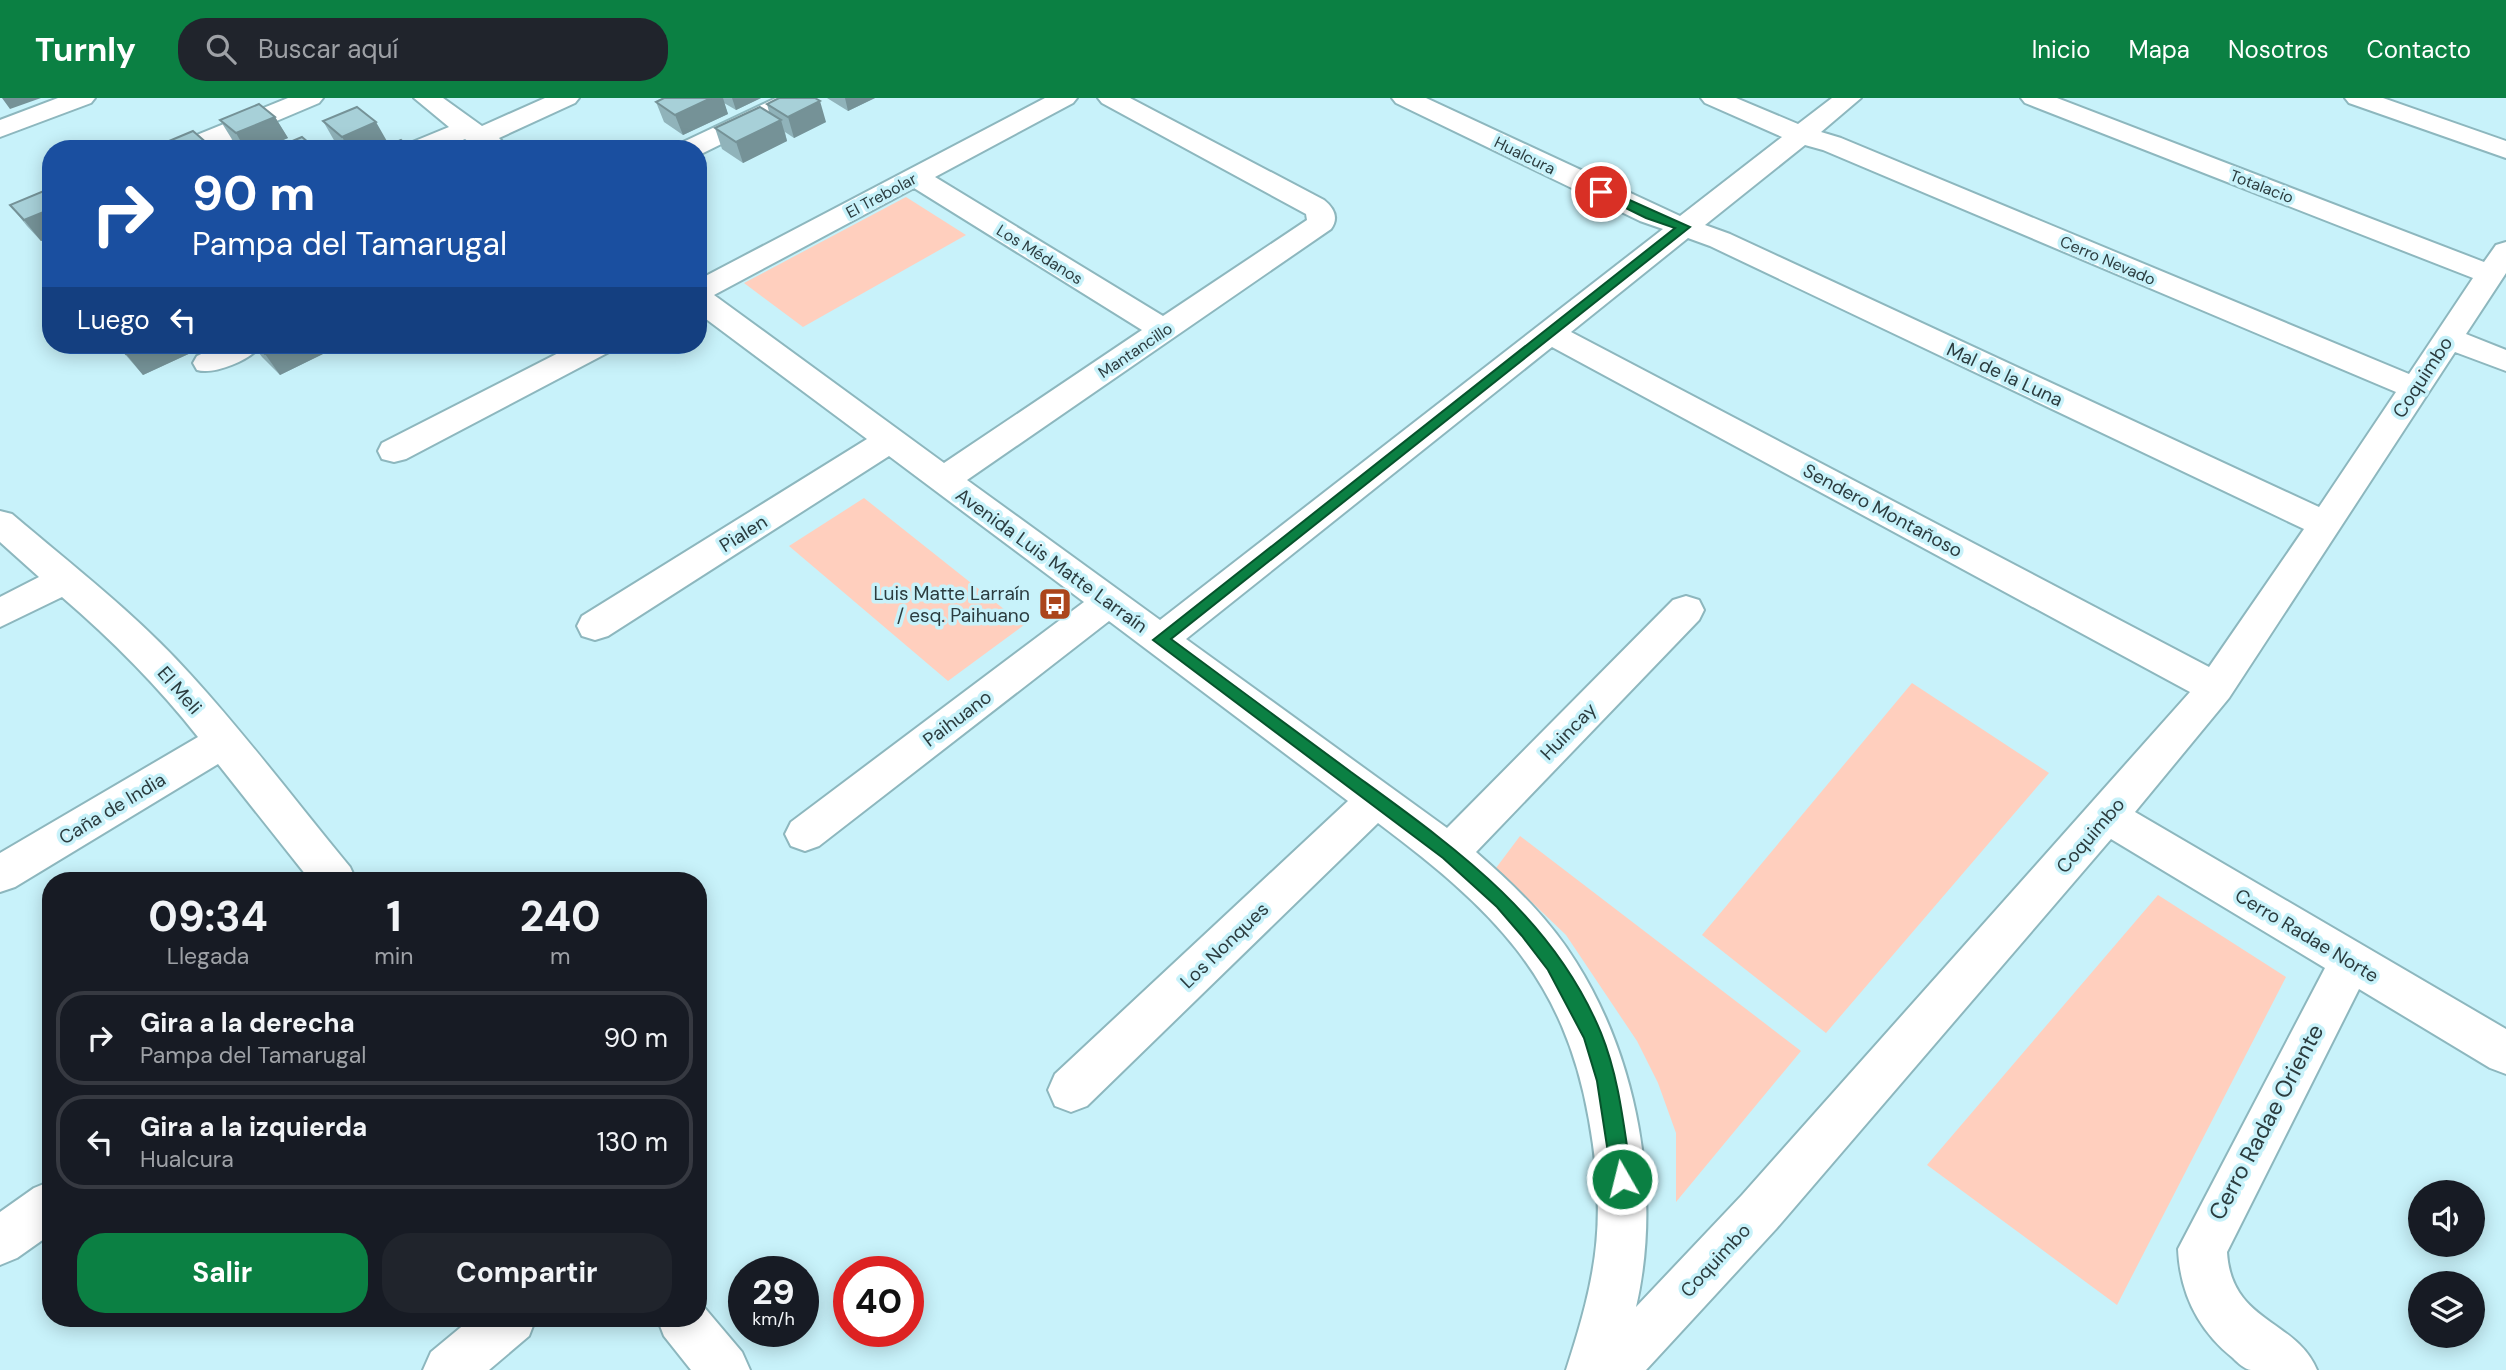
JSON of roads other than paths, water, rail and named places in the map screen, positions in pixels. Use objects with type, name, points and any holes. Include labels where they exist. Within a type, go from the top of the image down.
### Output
[{"type":"street","points":[[0,129],[82,98]]},
{"type":"street","points":[[208,140],[310,98]]},
{"type":"street","points":[[427,98],[481,138],[566,98]]},
{"type":"street","points":[[707,141],[796,98]]},
{"type":"street","name":"El Trebolar","points":[[707,287],[1064,98]]},
{"type":"street","name":"Mantancillo","points":[[943,480],[1321,223],[1323,216],[1314,206],[1111,98]]},
{"type":"street","name":"Hualcura","points":[[1405,98],[1650,215],[1684,227]]},
{"type":"street","name":"Cerro Nevado","points":[[1714,98],[1801,135],[1832,144],[2415,388]]},
{"type":"street","points":[[1160,640],[1847,98]]},
{"type":"street","name":"Totalacio","points":[[2034,98],[2498,263]]},
{"type":"street","points":[[2358,98],[2506,149]]},
{"type":"street","name":"Los Médanos","points":[[915,177],[1164,330]]},
{"type":"street","name":"Mal de la Luna","points":[[1684,227],[1720,240],[2325,524]]},
{"type":"street","name":"Coquimbo","points":[[1611,1370],[1759,1212],[2216,688],[2498,263]]},
{"type":"street","name":"Avenida Luis Matte Larraín","points":[[707,305],[1449,853],[1503,902],[1554,964],[1592,1035],[1607,1081],[1622,1179],[1624,1214],[1615,1288],[1592,1370]]},
{"type":"street","name":"Sendero Montañoso","points":[[1550,333],[2216,688]]},
{"type":"street","points":[[2448,338],[2506,361]]},
{"type":"street","points":[[208,363],[227,354]]},
{"type":"street","points":[[394,452],[581,354]]},
{"type":"street","name":"Pialen","points":[[595,626],[890,440]]},
{"type":"street","name":"El Meli","points":[[0,523],[67,578],[177,684],[329,872]]},
{"type":"street","points":[[0,613],[67,578]]},
{"type":"street","name":"Paihuano","points":[[805,834],[1109,602]]},
{"type":"street","name":"Huincay","points":[[1449,853],[1686,610]]},
{"type":"street","name":"Caña de India","points":[[0,874],[224,741]]},
{"type":"street","name":"Los Nonques","points":[[1071,1090],[1377,800]]},
{"type":"street","name":"Cerro Radae Norte","points":[[2107,816],[2506,1053]]},
{"type":"street","name":"Cerro Radae Oriente","points":[[2291,1370],[2230,1323],[2207,1287],[2201,1267],[2202,1249],[2207,1233],[2351,961]]},
{"type":"street","points":[[0,1241],[42,1211]]},
{"type":"street","points":[[449,1370],[500,1327]]},
{"type":"street","points":[[689,1327],[724,1370]]},
{"type":"place","name":"Luis Matte Larraín / esq. Paihuano","points":[[1055,604]]}]
